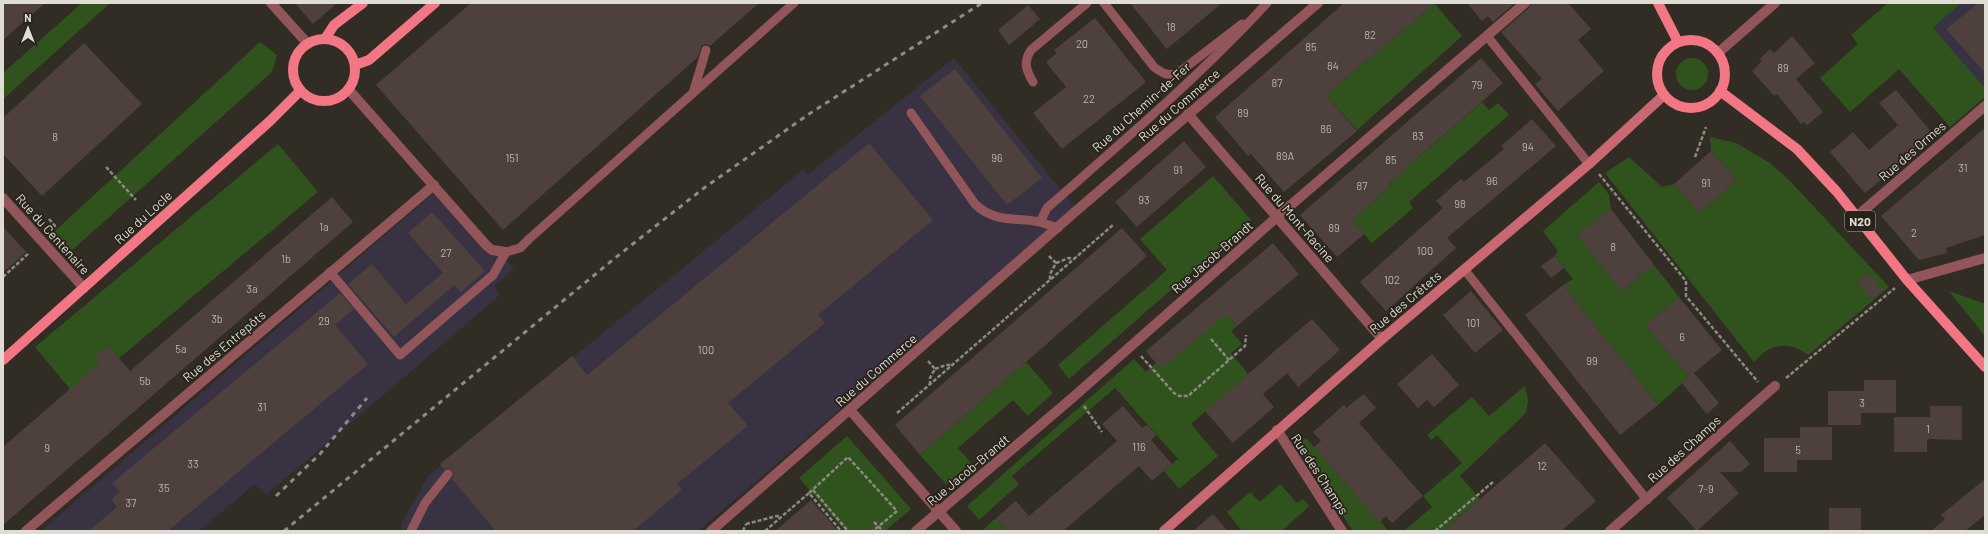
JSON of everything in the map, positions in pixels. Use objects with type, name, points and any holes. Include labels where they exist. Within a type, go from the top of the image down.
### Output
[{"type":"main road","points":[[325,39],[334,25],[363,3]]},
{"type":"main road","points":[[355,65],[369,60],[435,3]]},
{"type":"main road","points":[[1658,3],[1678,42]]},
{"type":"main road","points":[[325,39],[341,44],[348,50],[355,65],[355,78],[349,90],[336,99],[321,102],[306,96],[300,91],[293,77],[294,62],[301,48],[308,44],[325,39]]},
{"type":"main road","points":[[1689,40],[1700,41],[1710,46],[1718,53],[1723,62],[1725,72],[1724,82],[1720,91],[1712,100],[1693,108],[1672,102],[1664,95],[1659,85],[1657,75],[1658,65],[1662,55],[1669,47],[1678,42],[1689,40]]},
{"type":"main road","name":"Rue du Locle","points":[[3,360],[270,121],[300,91]]},
{"type":"main road","name":"N20","points":[[1720,91],[1797,148],[1837,192],[1907,280],[1985,368]]},
{"type":"main road","name":"Rue des Crêtets","points":[[1164,531],[1382,338],[1589,164],[1664,95]]},
{"type":"street","points":[[271,3],[308,44]]},
{"type":"street","name":"Rue du Commerce","points":[[711,531],[1188,114],[1318,3]]},
{"type":"street","name":"Rue Jacob-Brandt","points":[[916,531],[1071,399],[1277,217],[1525,3]]},
{"type":"street","points":[[1718,53],[1775,3]]},
{"type":"street","points":[[349,90],[486,245],[497,252],[506,252]]},
{"type":"street","name":"Rue des Ormes","points":[[1856,217],[1985,106]]},
{"type":"street","name":"Rue du Mont-Racine","points":[[1188,114],[1382,338]]},
{"type":"street","name":"Rue des Entrepôts","points":[[28,529],[434,185]]},
{"type":"street","name":"Rue du Centenaire","points":[[3,198],[84,288]]},
{"type":"street","points":[[1907,280],[1985,258]]},
{"type":"street","name":"Rue des Champs","points":[[1610,531],[1772,390]]},
{"type":"street","points":[[850,410],[956,531]]},
{"type":"street","name":"Rue des Champs","points":[[1277,430],[1342,531]]},
{"type":"lane","points":[[330,272],[400,355],[493,275],[506,252],[520,248],[794,3]]},
{"type":"lane","points":[[1033,82],[1025,65],[1026,57],[1031,50],[1087,3]]},
{"type":"lane","name":"Rue du Chemin-de-Fer","points":[[1104,3],[1154,67],[1161,73],[1169,76],[1177,74],[1264,6]]},
{"type":"lane","name":"Rue du Chemin-de-Fer","points":[[1040,222],[1047,208],[1185,86],[1227,46],[1264,6]]},
{"type":"lane","points":[[1487,36],[1589,164]]},
{"type":"lane","points":[[692,95],[706,50]]},
{"type":"lane","points":[[911,113],[975,204],[983,213],[1000,218],[1040,222],[1058,228]]},
{"type":"lane","points":[[1464,269],[1647,500]]},
{"type":"lane","points":[[411,531],[425,503],[448,474]]},
{"type":"path","points":[[1696,157],[1706,127]]},
{"type":"path","points":[[106,168],[136,200]]},
{"type":"path","points":[[1598,172],[1686,281],[1686,296],[1772,390],[1907,280]]},
{"type":"path","points":[[50,219],[56,226],[50,230]]},
{"type":"path","points":[[897,413],[1113,225]]},
{"type":"path","points":[[3,277],[29,253]]},
{"type":"path","points":[[1049,256],[1056,263]]},
{"type":"path","points":[[1050,280],[1050,274],[1056,263],[1069,258],[1075,259]]},
{"type":"path","points":[[1138,353],[1174,393],[1183,397],[1188,396],[1246,346],[1246,335]]},
{"type":"path","points":[[1210,338],[1229,360]]},
{"type":"path","points":[[928,361],[935,369]]},
{"type":"path","points":[[930,384],[930,378],[935,369],[946,365],[952,365]]},
{"type":"path","points":[[1084,405],[1102,432]]},
{"type":"path","points":[[766,531],[809,494],[848,457],[897,510],[873,531]]},
{"type":"path","points":[[1435,531],[1493,482]]},
{"type":"path","points":[[813,490],[848,531]]},
{"type":"path","points":[[809,494],[841,531]]},
{"type":"path","points":[[743,531],[746,524],[777,516],[781,518]]},
{"type":"path","points":[[874,522],[883,531]]},
{"type":"shaded area","points":[[1961,3],[1985,3],[1985,88],[1933,28]]},
{"type":"shaded area","points":[[954,58],[1074,206],[991,280],[698,531],[400,531],[402,522],[429,475],[803,170],[807,175]]},
{"type":"shaded area","points":[[441,187],[514,269],[494,286],[500,295],[266,495],[255,484],[198,531],[41,531]]},
{"type":"green space","points":[[82,3],[110,3],[3,99],[3,73]]},
{"type":"green space","points":[[1888,3],[1961,3],[1933,28],[1985,88],[1985,97],[1950,127],[1899,69],[1850,112],[1820,78],[1858,44],[1851,35]]},
{"type":"green space","points":[[1435,4],[1462,36],[1357,130],[1326,95]]},
{"type":"green space","points":[[260,42],[277,55],[272,72],[71,251],[55,231]]},
{"type":"green space","points":[[1692,58],[1703,63],[1708,74],[1703,85],[1692,90],[1681,85],[1676,74],[1681,63]]},
{"type":"green space","points":[[1482,102],[1489,110],[1498,103],[1509,115],[1409,202],[1413,208],[1372,243],[1352,220],[1390,187],[1388,184]]},
{"type":"green space","points":[[1710,137],[1736,143],[1770,163],[1789,180],[1889,287],[1808,355],[1794,347],[1780,346],[1766,351],[1754,362],[1605,173],[1629,157],[1662,187],[1674,184],[1700,213],[1737,180],[1711,151]]},
{"type":"green space","points":[[278,144],[318,192],[75,395],[35,347]]},
{"type":"green space","points":[[1213,176],[1251,220],[1069,379],[1058,365],[1167,270],[1140,239]]},
{"type":"green space","points":[[1599,182],[1609,195],[1611,209],[1578,235],[1621,291],[1654,265],[1679,297],[1645,325],[1689,377],[1658,405],[1563,285],[1573,279],[1555,256],[1558,251],[1543,231]]},
{"type":"green space","points":[[1949,291],[1985,304],[1985,336]]},
{"type":"green space","points":[[1211,296],[1237,326],[1231,331],[1242,344],[1231,353],[1248,374],[1191,424],[1218,456],[1179,489],[1164,471],[1178,459],[1115,388],[1012,476],[1019,484],[979,520],[967,506],[1134,359],[1146,372],[1156,363],[1146,351]]},
{"type":"green space","points":[[1026,362],[1053,393],[1028,416],[1013,400],[958,448],[971,463],[946,484],[920,455]]},
{"type":"green space","points":[[1525,386],[1528,401],[1526,413],[1460,476],[1480,499],[1443,531],[1404,531],[1432,507],[1423,496],[1462,463],[1437,435],[1431,440],[1427,435],[1472,397],[1489,416]]},
{"type":"green space","points":[[847,436],[911,509],[885,531],[845,531],[799,478]]},
{"type":"green space","points":[[1306,438],[1387,529],[1384,531],[1353,531],[1297,446]]},
{"type":"green space","points":[[1280,484],[1297,503],[1303,499],[1309,506],[1282,531],[1242,531],[1227,512],[1250,492],[1260,502]]},
{"type":"green space","points":[[996,518],[1008,531],[986,531],[984,529]]},
{"type":"building","points":[[3,3],[45,3],[3,40]]},
{"type":"building","points":[[295,3],[337,3],[313,24]]},
{"type":"building","points":[[471,3],[759,3],[710,46],[707,44],[702,45],[698,57],[503,230],[376,85]]},
{"type":"building","points":[[1130,3],[1222,3],[1167,49]]},
{"type":"building","points":[[1344,3],[1436,3],[1326,95],[1357,131],[1284,192],[1251,154],[1248,156],[1215,117]]},
{"type":"building","points":[[1467,3],[1515,3],[1493,22],[1488,16],[1482,21]]},
{"type":"building","points":[[1531,3],[1568,3],[1591,29],[1578,40],[1604,71],[1558,111],[1535,84],[1542,79],[1501,32],[1529,8]]},
{"type":"building","points":[[1979,3],[1985,3],[1985,73],[1946,29]]},
{"type":"building","points":[[1028,5],[1040,19],[1009,45],[998,30]]},
{"type":"building","points":[[1095,18],[1146,82],[1062,149],[1033,113],[1066,87],[1046,62],[1057,53],[1054,50]]},
{"type":"building","points":[[1792,36],[1815,63],[1796,79],[1823,112],[1807,125],[1804,122],[1801,124],[1777,94],[1774,96],[1752,71],[1762,61],[1760,59],[1770,49],[1774,53]]},
{"type":"building","points":[[84,43],[142,104],[42,196],[3,154],[3,118]]},
{"type":"building","points":[[1481,58],[1503,83],[1388,184],[1390,187],[1352,220],[1364,234],[1337,257],[1300,215]]},
{"type":"building","points":[[955,69],[1042,178],[1007,205],[920,96]]},
{"type":"building","points":[[1896,90],[1934,135],[1865,193],[1830,152],[1853,132],[1869,150],[1898,125],[1879,103]]},
{"type":"building","points":[[1532,119],[1556,146],[1447,238],[1456,248],[1386,311],[1360,282],[1443,208],[1436,201],[1461,179],[1464,182],[1504,149],[1501,146]]},
{"type":"building","points":[[1985,128],[1985,235],[1946,248],[1947,253],[1919,260],[1881,216]]},
{"type":"building","points":[[1184,141],[1206,167],[1137,227],[1115,202]]},
{"type":"building","points":[[869,143],[933,220],[818,315],[825,323],[728,403],[748,426],[677,484],[682,490],[633,531],[496,531],[452,479],[454,474],[452,470],[448,468],[444,469],[440,464],[572,356],[587,375]]},
{"type":"building","points":[[1711,151],[1737,180],[1700,213],[1674,184]]},
{"type":"building","points":[[332,197],[353,222],[3,525],[3,447],[100,363],[95,357],[108,346],[130,371]]},
{"type":"building","points":[[1611,209],[1654,265],[1621,291],[1577,235]]},
{"type":"building","points":[[432,212],[485,271],[461,292],[454,285],[394,337],[348,284],[372,264],[406,304],[443,273],[408,233]]},
{"type":"building","points":[[3,227],[26,252],[3,273]]},
{"type":"building","points":[[1122,228],[1147,256],[920,455],[895,425]]},
{"type":"building","points":[[1273,243],[1299,274],[1237,326],[1226,314],[1161,369],[1146,351]]},
{"type":"building","points":[[1555,256],[1564,268],[1551,278],[1541,266]]},
{"type":"building","points":[[1868,273],[1883,290],[1872,299],[1857,282]]},
{"type":"building","points":[[1563,285],[1658,405],[1620,435],[1525,315]]},
{"type":"building","points":[[1471,291],[1503,330],[1475,353],[1443,315]]},
{"type":"building","points":[[340,293],[354,309],[335,325],[368,364],[168,531],[89,531],[117,507],[111,499],[120,492],[112,483]]},
{"type":"building","points":[[1679,297],[1722,350],[1694,373],[1719,403],[1707,414],[1682,383],[1689,377],[1645,325]]},
{"type":"building","points":[[1312,319],[1340,350],[1298,387],[1287,373],[1263,394],[1274,407],[1233,443],[1205,411]]},
{"type":"building","points":[[1432,354],[1459,385],[1434,407],[1427,400],[1418,408],[1397,384]]},
{"type":"building","points":[[1864,380],[1896,380],[1896,413],[1861,413],[1861,425],[1828,425],[1828,391],[1864,391]]},
{"type":"building","points":[[1364,394],[1376,408],[1359,423],[1423,496],[1392,523],[1386,516],[1380,522],[1314,447],[1321,441],[1313,432],[1344,405],[1346,408]]},
{"type":"building","points":[[1123,406],[1142,428],[1147,425],[1156,435],[1151,440],[1172,464],[1152,481],[1139,466],[1063,531],[1008,531],[996,518],[1016,501],[1029,516],[1117,441],[1102,424]]},
{"type":"building","points":[[1930,406],[1962,406],[1962,440],[1927,439],[1927,452],[1894,452],[1894,417],[1930,417]]},
{"type":"building","points":[[1800,427],[1832,427],[1832,460],[1797,460],[1797,472],[1764,472],[1764,438],[1800,438]]},
{"type":"building","points":[[1730,441],[1750,464],[1741,472],[1720,472],[1739,493],[1697,531],[1667,498]]},
{"type":"building","points":[[1545,443],[1596,501],[1561,531],[1443,531]]},
{"type":"building","points":[[1985,479],[1985,515],[1965,531],[1931,531],[1945,519],[1941,515]]},
{"type":"building","points":[[811,500],[838,531],[775,531]]},
{"type":"building","points":[[1829,508],[1861,508],[1861,531],[1829,531]]},
{"type":"building","points":[[1213,514],[1228,531],[1193,531]]},
{"type":"railway","points":[[284,531],[615,258],[704,188],[809,114],[982,3]]},
{"type":"railway","points":[[276,496],[320,454],[367,398]]}]
